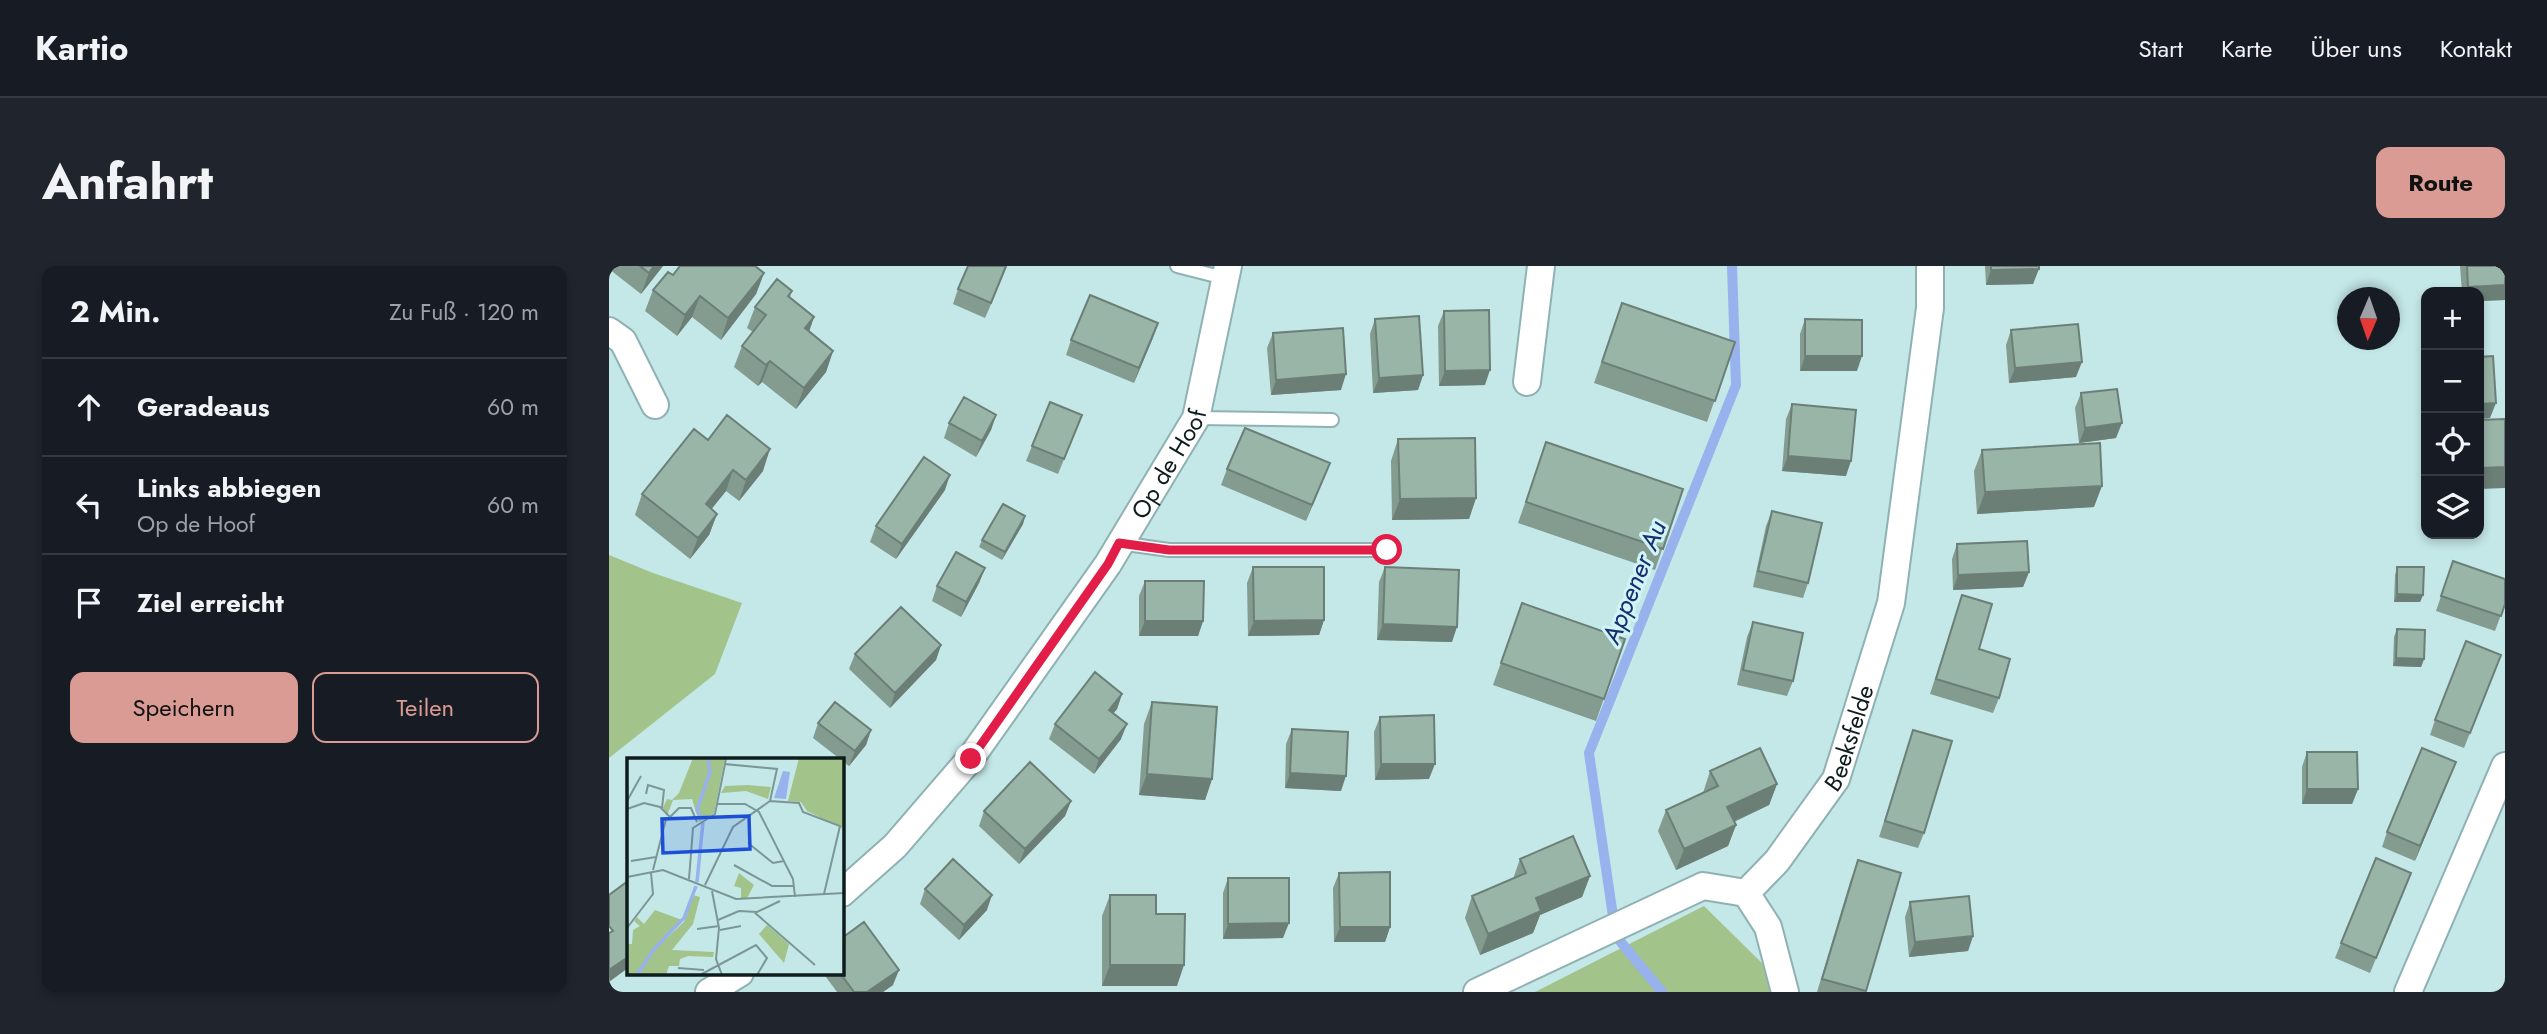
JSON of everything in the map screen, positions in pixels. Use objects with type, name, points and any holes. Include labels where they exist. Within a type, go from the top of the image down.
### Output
[{"type":"street","points":[[1527,382],[1541,266]]},
{"type":"street","name":"Beeksfelde","points":[[1746,893],[1777,861],[1836,779],[1891,603],[1930,308],[1930,266]]},
{"type":"street","name":"Op de Hoof","points":[[843,892],[894,846],[971,759],[1108,564],[1196,418],[1226,272]]},
{"type":"street","points":[[609,331],[623,341],[655,405]]},
{"type":"street","points":[[2408,992],[2505,766]]},
{"type":"street","points":[[1477,992],[1703,886],[1746,893],[1768,927],[1785,992]]},
{"type":"street","points":[[709,992],[738,974]]},
{"type":"lane","points":[[1177,266],[1226,272]]},
{"type":"lane","points":[[1196,418],[1332,420]]},
{"type":"lane","points":[[1119,543],[1169,550],[1387,550]]},
{"type":"green space","points":[[609,555],[742,603],[715,674],[609,758]]},
{"type":"green space","points":[[1704,906],[1770,971],[1774,992],[1535,992]]},
{"type":"building","points":[[640,266],[654,266],[649,273]]},
{"type":"building","points":[[680,266],[755,266],[764,273],[728,318],[700,296],[685,315],[653,290],[668,272],[673,275]]},
{"type":"building","points":[[968,266],[1006,266],[991,303],[958,289]]},
{"type":"building","points":[[1991,266],[2039,266],[2039,269],[1991,270]]},
{"type":"building","points":[[2467,266],[2505,266],[2505,285],[2468,287]]},
{"type":"building","points":[[777,279],[792,291],[788,296],[814,317],[805,328],[833,351],[804,388],[770,361],[766,365],[742,346],[766,315],[755,307]]},
{"type":"building","points":[[1090,295],[1158,323],[1139,368],[1071,340]]},
{"type":"building","points":[[1622,303],[1735,342],[1715,401],[1602,362]]},
{"type":"building","points":[[1489,310],[1490,370],[1445,371],[1444,311]]},
{"type":"building","points":[[1419,316],[1423,375],[1379,378],[1375,319]]},
{"type":"building","points":[[1805,319],[1862,320],[1862,356],[1805,356]]},
{"type":"building","points":[[2078,324],[2082,362],[2015,368],[2011,330]]},
{"type":"building","points":[[1343,328],[1346,374],[1276,380],[1273,333]]},
{"type":"building","points":[[2493,356],[2496,403],[2484,404],[2484,357]]},
{"type":"building","points":[[2117,389],[2122,423],[2085,428],[2081,393]]},
{"type":"building","points":[[964,397],[996,415],[982,441],[949,423]]},
{"type":"building","points":[[1050,402],[1082,415],[1064,459],[1032,446]]},
{"type":"building","points":[[1792,404],[1856,410],[1851,461],[1788,456]]},
{"type":"building","points":[[727,415],[770,449],[746,480],[733,470],[706,504],[717,514],[698,538],[642,494],[694,429],[708,440]]},
{"type":"building","points":[[2505,419],[2505,467],[2484,468],[2484,420]]},
{"type":"building","points":[[1245,428],[1330,463],[1312,505],[1227,469]]},
{"type":"building","points":[[1475,438],[1476,498],[1400,499],[1398,439]]},
{"type":"building","points":[[1546,442],[1683,489],[1663,549],[1526,502]]},
{"type":"building","points":[[2100,443],[2102,486],[1985,492],[1982,450]]},
{"type":"building","points":[[924,457],[950,475],[902,544],[876,526]]},
{"type":"building","points":[[1003,504],[1025,516],[1005,552],[982,540]]},
{"type":"building","points":[[1772,511],[1822,523],[1808,583],[1758,571]]},
{"type":"building","points":[[2027,541],[2029,572],[1958,575],[1957,544]]},
{"type":"building","points":[[956,552],[985,568],[966,602],[937,586]]},
{"type":"building","points":[[2453,561],[2505,579],[2505,604],[2501,616],[2441,596]]},
{"type":"building","points":[[1253,567],[1324,567],[1324,620],[1254,621]]},
{"type":"building","points":[[1385,567],[1459,570],[1457,627],[1383,624]]},
{"type":"building","points":[[2397,567],[2424,567],[2423,595],[2397,594]]},
{"type":"building","points":[[1145,581],[1204,581],[1203,621],[1145,621]]},
{"type":"building","points":[[1962,595],[1992,604],[1979,649],[2010,659],[1999,698],[1936,679]]},
{"type":"building","points":[[1522,603],[1625,639],[1604,699],[1501,663]]},
{"type":"building","points":[[901,607],[941,645],[895,693],[855,654]]},
{"type":"building","points":[[1753,622],[1803,633],[1793,681],[1743,670]]},
{"type":"building","points":[[2397,629],[2425,630],[2424,659],[2396,658]]},
{"type":"building","points":[[2466,641],[2501,655],[2470,733],[2435,720]]},
{"type":"building","points":[[1095,672],[1122,694],[1109,710],[1127,724],[1099,759],[1055,724]]},
{"type":"building","points":[[835,702],[871,730],[855,751],[818,723]]},
{"type":"building","points":[[1152,702],[1217,707],[1212,779],[1147,774]]},
{"type":"building","points":[[1434,715],[1435,764],[1381,764],[1380,717]]},
{"type":"building","points":[[1292,729],[1348,732],[1346,776],[1290,773]]},
{"type":"building","points":[[1913,730],[1952,741],[1924,833],[1885,821]]},
{"type":"building","points":[[1760,748],[1777,784],[1727,807],[1736,825],[1684,849],[1666,810],[1718,786],[1710,771]]},
{"type":"building","points":[[2422,748],[2456,762],[2420,846],[2387,832]]},
{"type":"building","points":[[2307,752],[2357,752],[2358,789],[2307,789]]},
{"type":"building","points":[[1030,762],[1071,801],[1025,849],[984,811]]},
{"type":"building","points":[[1573,836],[1590,876],[1536,898],[1541,911],[1488,934],[1472,896],[1526,873],[1520,859]]},
{"type":"building","points":[[2376,858],[2411,873],[2376,958],[2341,943]]},
{"type":"building","points":[[953,859],[992,895],[964,925],[925,889]]},
{"type":"building","points":[[1858,860],[1901,873],[1866,991],[1822,979]]},
{"type":"building","points":[[1390,872],[1390,927],[1340,927],[1339,873]]},
{"type":"building","points":[[1228,878],[1289,878],[1289,923],[1228,924]]},
{"type":"building","points":[[627,882],[627,958],[609,970],[609,933],[613,931],[609,926],[609,895]]},
{"type":"building","points":[[1110,895],[1156,895],[1156,914],[1185,914],[1184,965],[1110,965]]},
{"type":"building","points":[[1969,896],[1973,936],[1915,942],[1910,902]]},
{"type":"building","points":[[864,922],[899,970],[867,992],[854,992],[841,974],[843,974],[843,937]]},
{"type":"waterway","name":"Appener Au","points":[[1613,916],[1589,753],[1736,385],[1732,266]]},
{"type":"waterway","name":"Appener Au","points":[[1620,941],[1662,992]]},
{"type":"route","points":[[971,759],[1108,564],[1119,543],[1169,550],[1387,550]]}]
